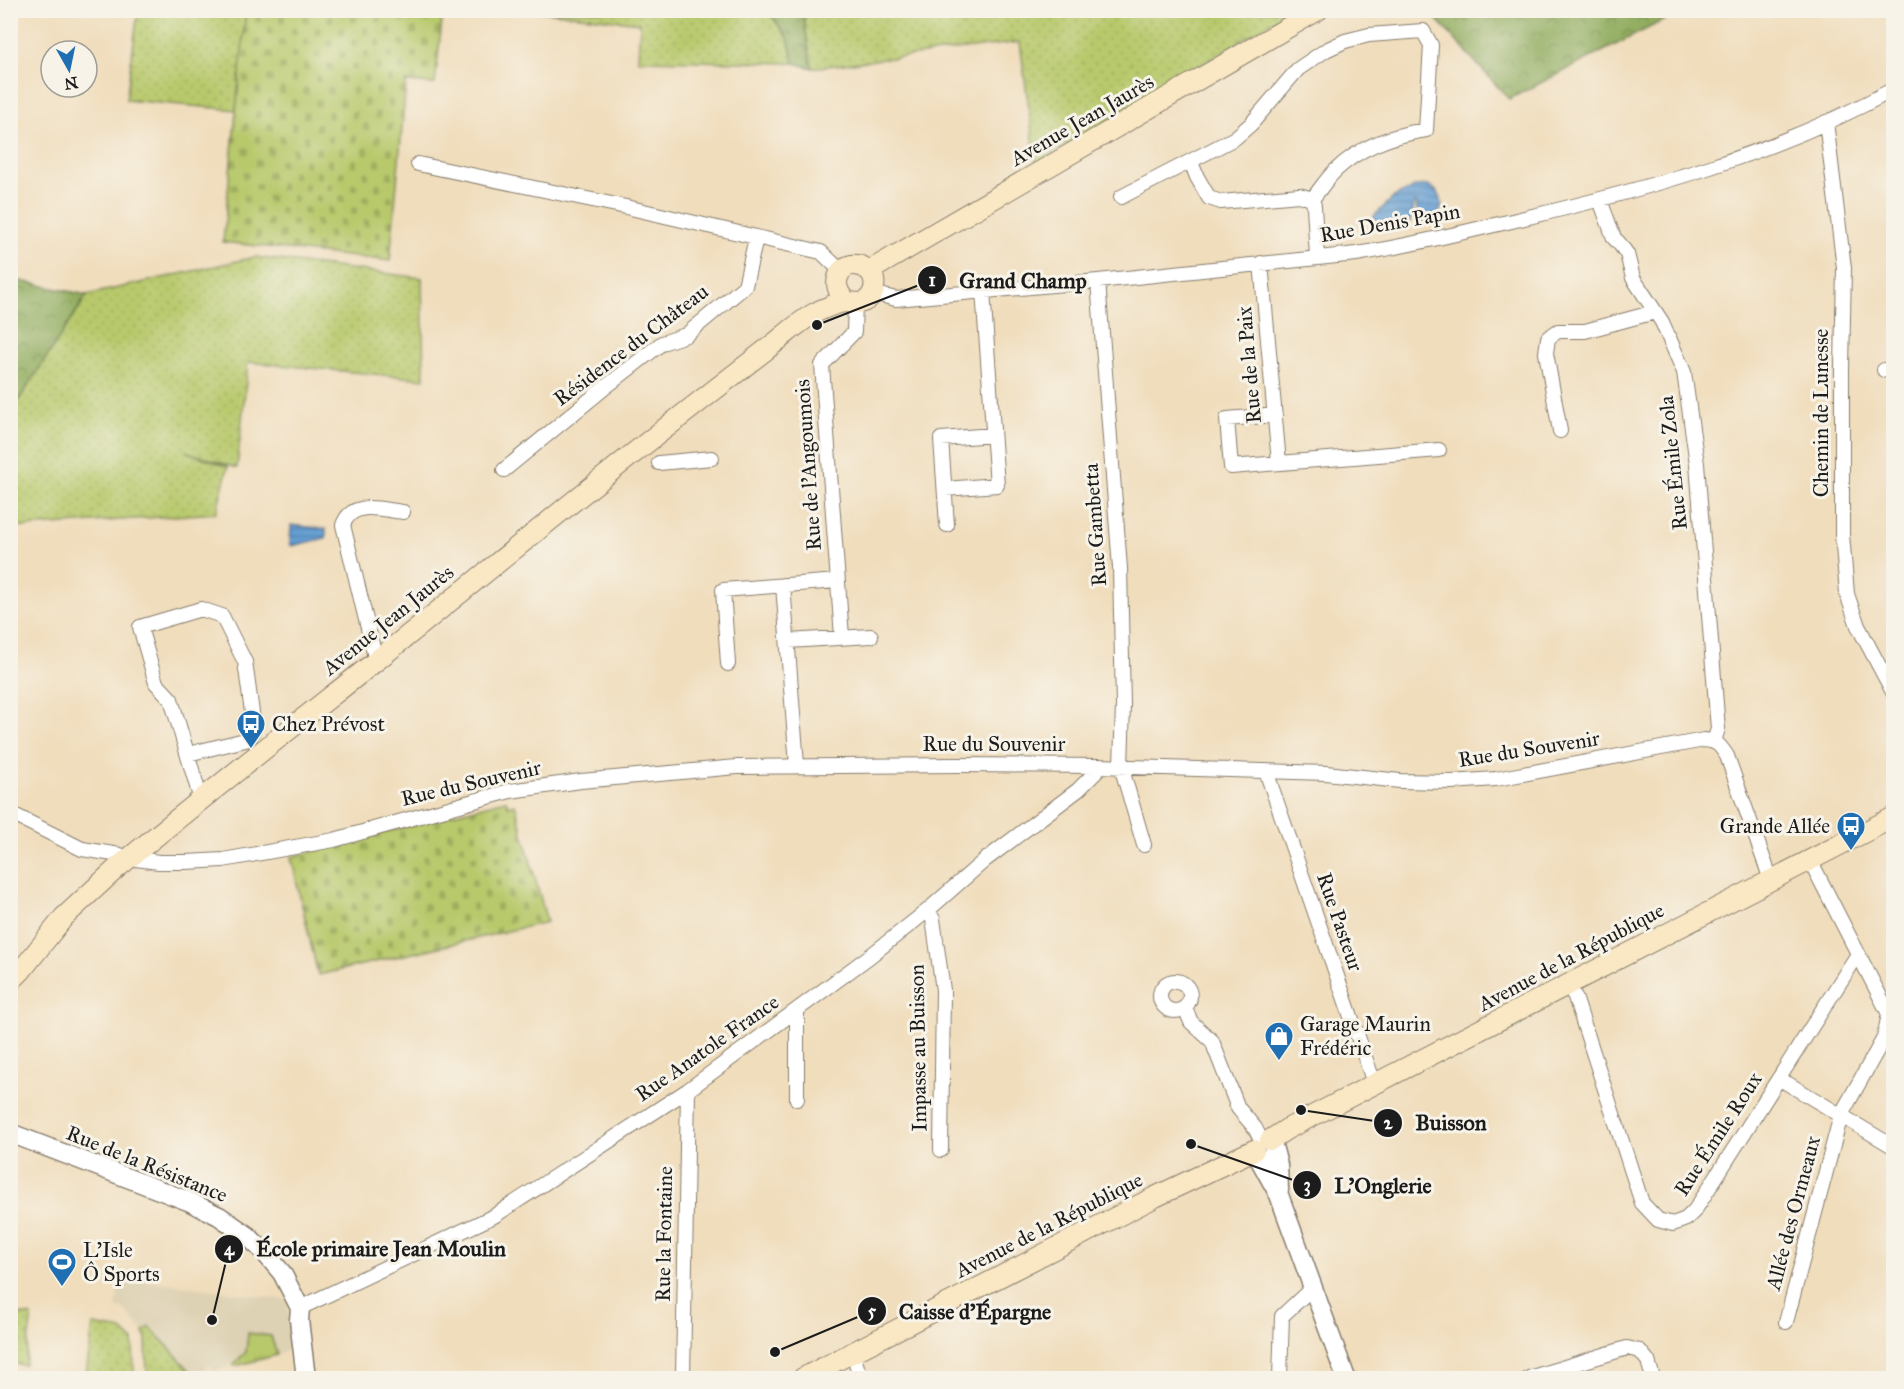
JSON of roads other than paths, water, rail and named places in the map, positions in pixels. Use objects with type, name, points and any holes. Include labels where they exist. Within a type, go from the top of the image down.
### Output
[{"type":"main road","name":"Avenue Jean Jaurès","points":[[869,271],[1318,10]]},
{"type":"main road","points":[[848,266],[863,266],[869,271],[875,285],[873,293],[865,301],[851,303],[842,298],[838,292],[838,278],[848,266]]},
{"type":"main road","name":"Avenue Jean Jaurès","points":[[10,982],[64,917],[128,858],[642,447],[813,315],[838,278]]},
{"type":"main road","name":"Avenue Jean Jaurès","points":[[813,315],[851,303]]},
{"type":"main road","name":"Avenue de la République","points":[[803,1378],[1214,1167],[1263,1146],[1287,1129],[1375,1086],[1893,817]]},
{"type":"street","points":[[1121,196],[1235,138],[1251,124],[1298,69],[1326,50],[1345,41],[1369,35],[1423,31],[1431,45],[1426,130],[1403,134],[1364,149],[1336,170],[1312,199]]},
{"type":"street","name":"Rue Denis Papin","points":[[873,293],[896,299],[1098,281],[1397,248],[1600,200],[1739,156],[1826,122],[1893,89]]},
{"type":"street","name":"Chemin de Lunesse","points":[[1826,122],[1844,268],[1842,534],[1847,594],[1858,626],[1893,694]]},
{"type":"street","points":[[1191,162],[1209,198],[1221,202],[1299,195],[1312,199]]},
{"type":"street","points":[[418,164],[615,205],[821,252],[838,278]]},
{"type":"street","points":[[1312,199],[1317,257]]},
{"type":"street","name":"Rue Émile Zola","points":[[1600,200],[1614,238],[1627,254],[1633,278],[1662,322],[1684,372],[1697,464],[1718,729],[1714,741]]},
{"type":"street","name":"Résidence du Château","points":[[504,470],[662,343],[686,335],[745,286],[756,238]]},
{"type":"street","name":"Rue de la Paix","points":[[1261,263],[1279,463]]},
{"type":"street","name":"Rue Gambetta","points":[[1098,281],[1120,568],[1123,705],[1121,766],[1144,845]]},
{"type":"street","points":[[945,489],[997,486],[983,291]]},
{"type":"street","name":"Rue de l'Angoumois","points":[[842,637],[822,365],[854,332],[851,303]]},
{"type":"street","points":[[1560,430],[1546,353],[1548,338],[1558,331],[1585,331],[1655,312]]},
{"type":"street","points":[[1275,415],[1227,419],[1231,467],[1439,450]]},
{"type":"street","points":[[947,525],[941,439],[993,435]]},
{"type":"street","points":[[659,463],[712,458]]},
{"type":"street","points":[[376,661],[343,525],[346,516],[351,511],[362,508],[403,512]]},
{"type":"street","points":[[728,664],[723,590],[837,581]]},
{"type":"street","points":[[783,585],[797,765]]},
{"type":"street","points":[[188,754],[249,739],[254,727],[245,662],[222,616],[201,609],[140,627],[156,683],[171,699],[201,800]]},
{"type":"street","points":[[788,641],[871,636]]},
{"type":"street","points":[[1714,741],[1720,745],[1727,756],[1771,880]]},
{"type":"street","name":"Rue du Souvenir","points":[[10,813],[82,849],[159,862],[186,862],[223,860],[334,840],[510,791],[581,781],[738,767],[797,765],[1121,766],[1266,771],[1400,781],[1451,782],[1496,779],[1693,742],[1714,741]]},
{"type":"street","name":"Rue Anatole France","points":[[300,1308],[495,1216],[688,1090],[927,910],[985,860],[1078,790],[1096,772],[1098,766]]},
{"type":"street","name":"Rue Pasteur","points":[[1266,771],[1375,1086]]},
{"type":"street","name":"Allée des Ormeaux","points":[[1786,1322],[1841,1115],[1884,1038],[1889,1014],[1810,860]]},
{"type":"street","name":"Impasse au Buisson","points":[[927,910],[933,919],[943,990],[941,1150]]},
{"type":"street","name":"Rue Émile Roux","points":[[1569,986],[1575,997],[1642,1203],[1658,1220],[1673,1224],[1686,1218],[1695,1210],[1858,954]]},
{"type":"street","points":[[1185,1008],[1191,1022],[1212,1041],[1238,1108],[1255,1128],[1263,1146],[1346,1378]]},
{"type":"street","points":[[797,1010],[797,1099]]},
{"type":"street","points":[[1780,1079],[1893,1147]]},
{"type":"street","name":"Rue la Fontaine","points":[[683,1378],[688,1090]]},
{"type":"street","name":"Rue de la Résistance","points":[[10,1134],[188,1201],[219,1216],[248,1236],[282,1273],[300,1308],[299,1320],[306,1378]]},
{"type":"street","points":[[1280,1378],[1282,1316],[1312,1288]]},
{"type":"street","points":[[1529,1378],[1628,1348],[1640,1351],[1648,1361],[1653,1378]]},
{"type":"street","points":[[852,1353],[861,1378]]},
{"type":"water","points":[[1417,186],[1427,186],[1439,195],[1441,209],[1437,215],[1431,220],[1421,222],[1418,220],[1416,202],[1414,202],[1412,216],[1407,225],[1398,230],[1384,231],[1373,218],[1375,215],[1394,197]]},
{"type":"water","points":[[291,525],[326,529],[326,538],[292,546],[290,544]]},
{"type":"place","name":"Grand Champ","points":[[817,325]]},
{"type":"place","name":"Chez Prévost","points":[[251,750]]},
{"type":"place","name":"Grande Allée","points":[[1851,852]]},
{"type":"place","name":"Garage Maurin Frédéric","points":[[1279,1062]]},
{"type":"place","name":"Buisson","points":[[1301,1110]]},
{"type":"place","name":"L'Onglerie","points":[[1191,1144]]},
{"type":"place","name":"L'Isle Ô Sports","points":[[62,1288]]},
{"type":"place","name":"École primaire Jean Moulin","points":[[212,1320]]},
{"type":"place","name":"Caisse d'Épargne","points":[[775,1352]]}]
